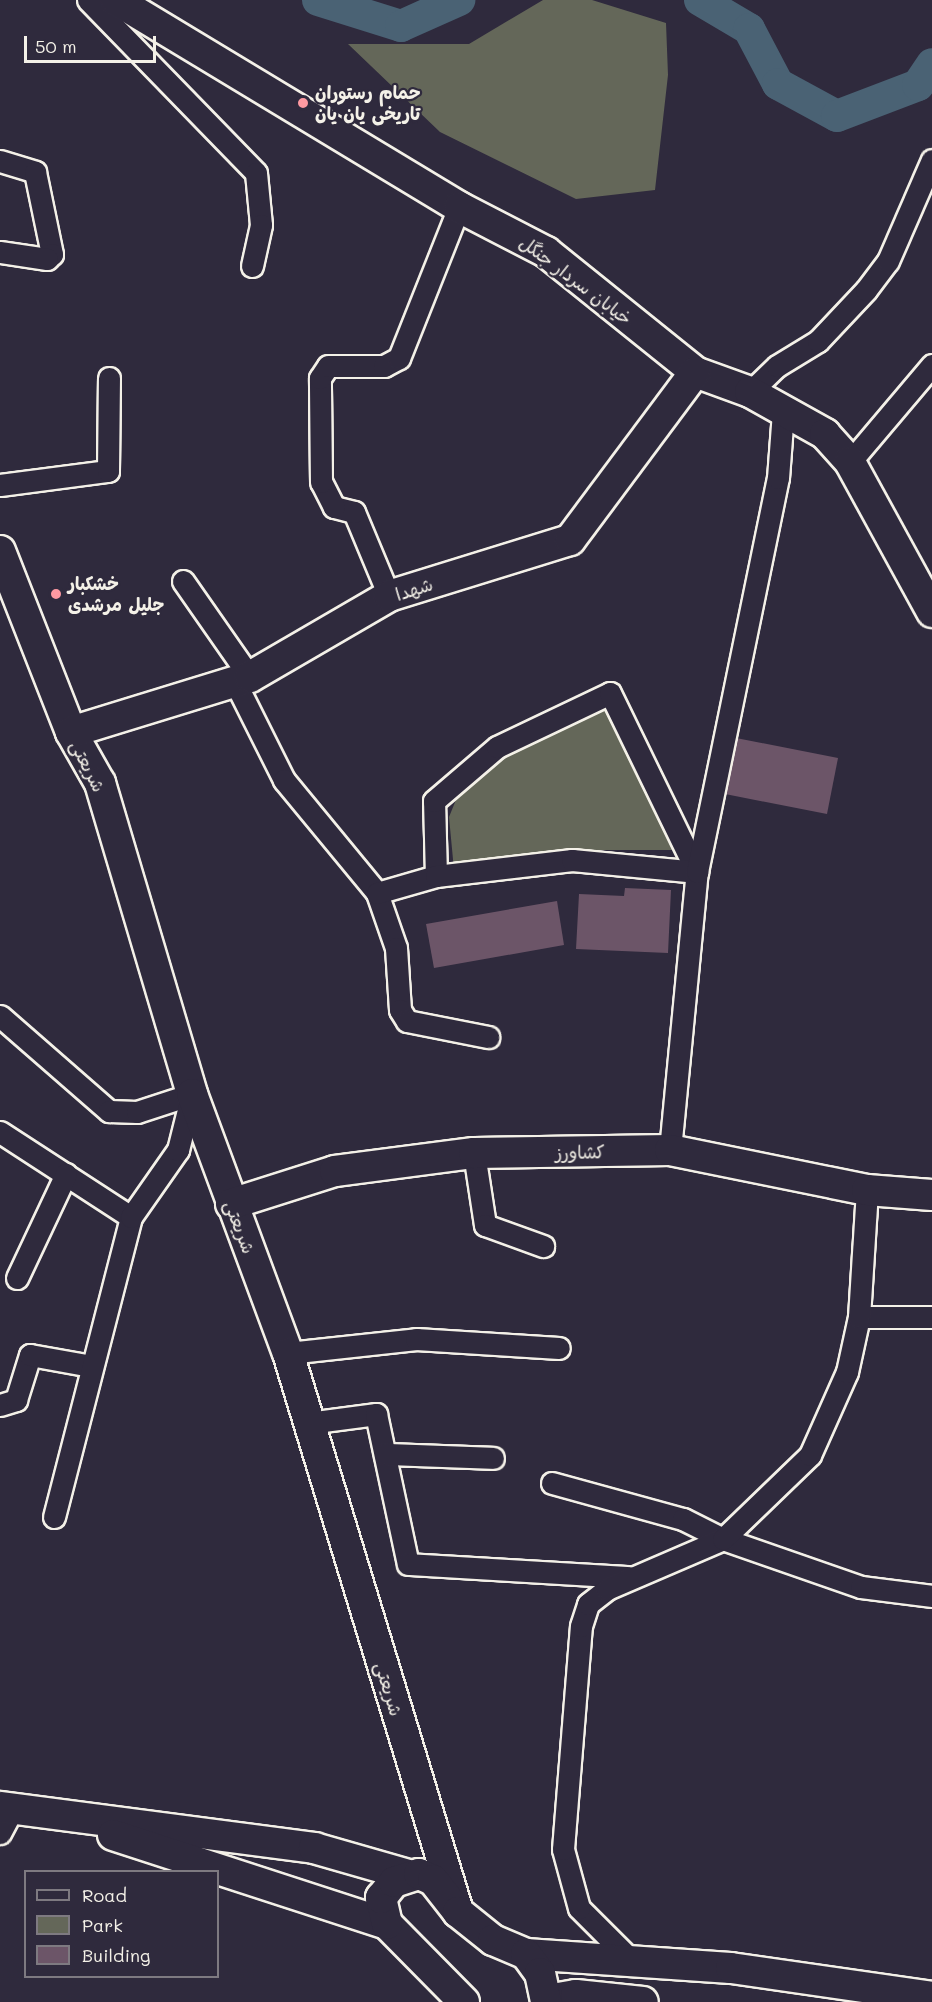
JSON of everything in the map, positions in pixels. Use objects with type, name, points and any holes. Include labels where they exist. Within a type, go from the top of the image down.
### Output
[{"type":"street","points":[[88,0],[256,173],[261,225],[252,266]]},
{"type":"street","name":"خیابان سردار جنگل","points":[[116,0],[459,207],[546,252],[695,372],[750,392],[825,434],[850,462],[928,592]]},
{"type":"street","points":[[750,392],[777,366],[818,341],[866,290],[903,231],[932,160]]},
{"type":"street","points":[[0,161],[35,172],[52,254],[47,259],[0,252]]},
{"type":"street","points":[[389,597],[354,512],[334,507],[321,482],[320,378],[328,366],[384,366],[399,358],[459,207]]},
{"type":"street","points":[[850,462],[932,365]]},
{"type":"street","name":"شهدا","points":[[71,732],[242,680],[389,597],[570,540],[695,372]]},
{"type":"street","points":[[0,485],[108,471],[109,378]]},
{"type":"street","points":[[670,1150],[697,872],[778,478],[783,412]]},
{"type":"street","name":"شریعتی","points":[[0,551],[71,732],[100,783],[192,1094],[288,1353],[458,1912]]},
{"type":"street","points":[[183,581],[242,680],[284,780],[377,893],[396,948],[400,1010],[407,1021],[489,1037]]},
{"type":"street","points":[[436,876],[434,801],[497,747],[610,693],[697,872]]},
{"type":"street","points":[[377,893],[436,876],[572,860],[697,872]]},
{"type":"street","points":[[0,1016],[109,1111],[137,1112],[192,1094]]},
{"type":"street","points":[[54,1517],[131,1217],[178,1150],[192,1094]]},
{"type":"street","points":[[3,1141],[66,1174],[131,1217]]},
{"type":"street","name":"کشاورز","points":[[231,1204],[335,1171],[474,1153],[670,1150],[867,1190],[932,1195]]},
{"type":"street","points":[[474,1153],[485,1225],[543,1246]]},
{"type":"street","points":[[17,1278],[66,1174]]},
{"type":"street","points":[[630,1959],[579,1908],[564,1849],[581,1626],[588,1604],[630,1577],[723,1539],[810,1455],[847,1372],[859,1317],[867,1190]]},
{"type":"street","points":[[859,1317],[932,1317]]},
{"type":"street","points":[[288,1353],[416,1339],[559,1348]]},
{"type":"street","points":[[0,1405],[16,1400],[30,1355],[92,1366]]},
{"type":"street","points":[[308,1423],[376,1414],[408,1564],[630,1577]]},
{"type":"street","points":[[386,1454],[493,1458]]},
{"type":"street","points":[[552,1483],[683,1519],[723,1539],[861,1587],[932,1596]]},
{"type":"street","points":[[4,1817],[42,1812],[314,1848],[433,1880],[458,1912],[492,1940],[526,1953],[630,1959],[932,1997]]},
{"type":"street","points":[[42,1812],[387,1924],[464,2002]]},
{"type":"street","points":[[387,1924],[381,1898],[408,1875]]},
{"type":"street","points":[[526,1953],[540,1973],[546,2001],[576,1995],[643,2002]]},
{"type":"green space","points":[[543,0],[592,0],[666,23],[668,75],[655,190],[576,199],[440,132],[348,44],[469,44]]},
{"type":"green space","points":[[602,702],[673,850],[566,850],[454,870],[449,817],[460,790],[486,763]]},
{"type":"building","points":[[731,737],[838,758],[827,814],[720,793]]},
{"type":"building","points":[[625,888],[671,890],[668,953],[576,949],[579,894],[624,896]]},
{"type":"building","points":[[557,901],[564,945],[434,968],[426,924]]},
{"type":"waterway","points":[[318,0],[401,26],[459,0]]},
{"type":"waterway","points":[[700,0],[749,29],[778,84],[837,116],[918,85],[932,64]]},
{"type":"place","name":"حمام رستوران تاریخی یان یان","points":[[303,103]]},
{"type":"place","name":"خشکبار جلیل مرشدی","points":[[56,594]]}]
